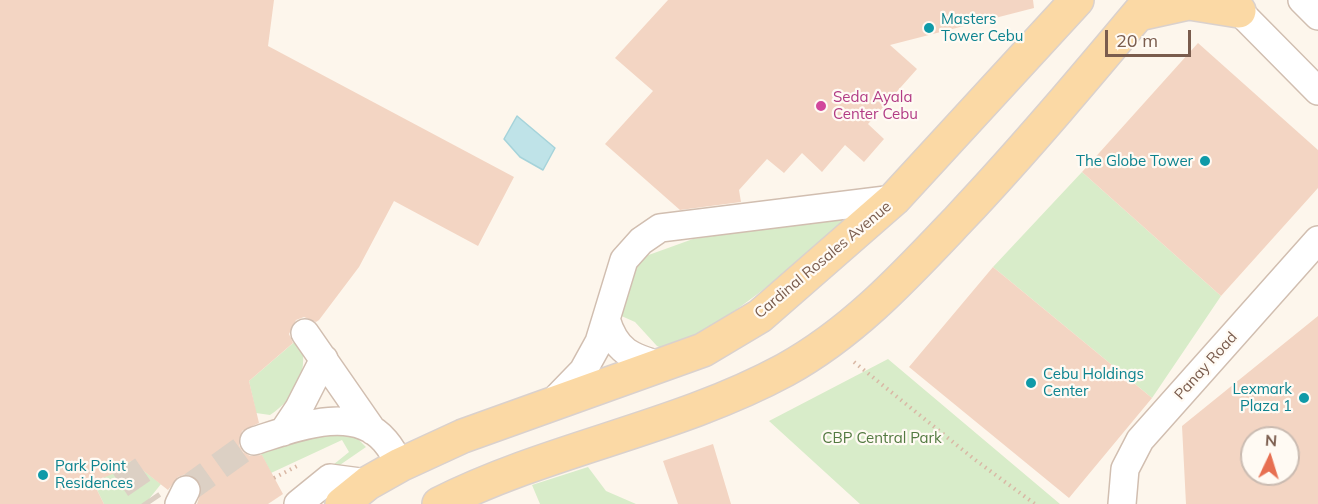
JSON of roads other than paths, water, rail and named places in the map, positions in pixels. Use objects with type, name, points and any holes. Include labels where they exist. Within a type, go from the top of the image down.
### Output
[{"type":"main road","name":"Cardinal Rosales Avenue","points":[[342,504],[369,483],[400,465],[463,436],[703,350],[760,316],[894,200],[1077,0]]},
{"type":"main road","points":[[439,504],[481,483],[680,415],[785,370],[828,344],[890,293],[1029,144],[1145,7],[1189,3],[1233,5]]},
{"type":"street","points":[[1302,0],[1318,16]]},
{"type":"street","points":[[1233,5],[1318,91]]},
{"type":"street","points":[[553,402],[583,371],[599,342],[624,260],[641,241],[660,228],[894,200]]},
{"type":"street","name":"Panay Road","points":[[1122,504],[1125,469],[1140,440],[1318,240]]},
{"type":"street","points":[[606,319],[611,336],[621,348],[634,358],[662,366]]},
{"type":"street","points":[[305,333],[373,431],[385,441],[400,465]]},
{"type":"street","points":[[283,432],[324,359]]},
{"type":"street","points":[[254,441],[283,432],[336,421],[373,431]]},
{"type":"street","points":[[298,504],[330,478],[369,483]]},
{"type":"water","points":[[517,116],[555,148],[543,170],[520,157],[504,139]]},
{"type":"tunnel","points":[[186,490],[254,441]]},
{"type":"tunnel","points":[[124,466],[150,504]]},
{"type":"place","name":"Masters Tower Cebu","points":[[929,28]]},
{"type":"place","name":"Seda Ayala Center Cebu","points":[[821,106]]},
{"type":"place","name":"The Globe Tower","points":[[1205,161]]},
{"type":"place","name":"Cebu Holdings Center","points":[[1031,383]]},
{"type":"place","name":"Lexmark Plaza 1","points":[[1304,398]]},
{"type":"place","name":"Park Point Residences","points":[[43,475]]},
{"type":"park label","name":"CBP Central Park","points":[[882,438]]}]
